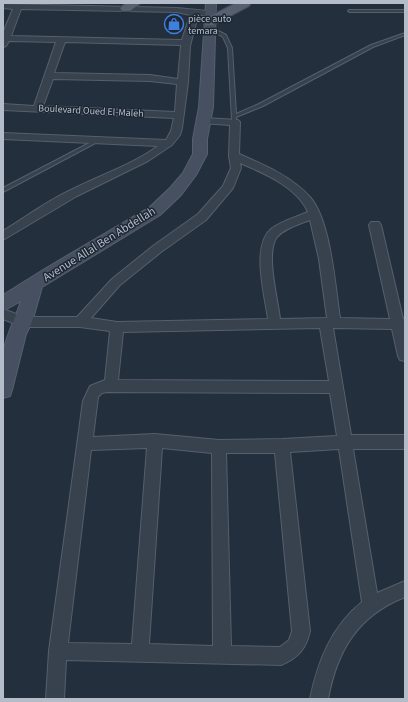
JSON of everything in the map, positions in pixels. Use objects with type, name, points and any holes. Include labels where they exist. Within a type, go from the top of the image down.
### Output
[{"type":"main road","points":[[209,16],[245,3]]},
{"type":"street","points":[[3,6],[131,6],[177,10],[209,16]]},
{"type":"street","points":[[18,6],[7,28],[4,41],[187,43]]},
{"type":"street","points":[[3,236],[73,194],[144,158],[168,143],[175,134],[179,115],[187,43],[191,23],[195,13]]},
{"type":"street","name":"Avenue Allal Ben Abdellah","points":[[3,304],[154,211],[176,191],[192,170],[200,154],[200,139],[206,107],[209,16]]},
{"type":"street","points":[[38,108],[61,41]]},
{"type":"street","points":[[48,76],[74,75],[150,78],[183,82]]},
{"type":"street","name":"Boulevard Oued El-Maleh","points":[[3,107],[179,115]]},
{"type":"street","points":[[80,322],[116,282],[157,249],[202,217],[228,188],[236,168],[234,156],[234,119],[204,121]]},
{"type":"street","points":[[4,138],[168,143]]},
{"type":"street","points":[[234,156],[263,170],[297,192],[308,202],[314,214],[322,243],[336,387],[372,605]]},
{"type":"street","points":[[275,324],[266,260],[267,245],[274,233],[283,227],[314,214]]},
{"type":"street","points":[[376,225],[401,324],[405,356]]},
{"type":"street","name":"Avenue Allal Ben Abdellah","points":[[3,390],[17,334],[23,322],[35,284]]},
{"type":"street","points":[[3,314],[23,322],[80,322],[117,327],[330,323],[401,324]]},
{"type":"street","points":[[112,386],[117,327]]},
{"type":"street","points":[[55,699],[58,652],[91,395],[99,387],[112,386],[336,387]]},
{"type":"street","points":[[85,444],[154,441],[219,447],[282,446],[345,442],[405,442]]},
{"type":"street","points":[[140,653],[154,441]]},
{"type":"street","points":[[58,652],[281,656],[295,649],[300,641],[301,631],[282,446]]},
{"type":"street","points":[[219,447],[222,655]]},
{"type":"street","points":[[319,699],[322,679],[332,652],[344,631],[355,618],[372,605],[405,589]]},
{"type":"lane","points":[[350,11],[405,11]]},
{"type":"lane","points":[[209,16],[225,36],[230,48],[234,119],[372,46],[405,34]]},
{"type":"lane","points":[[3,190],[99,140]]},
{"type":"place","name":"pièce auto temara","points":[[174,24]]}]
